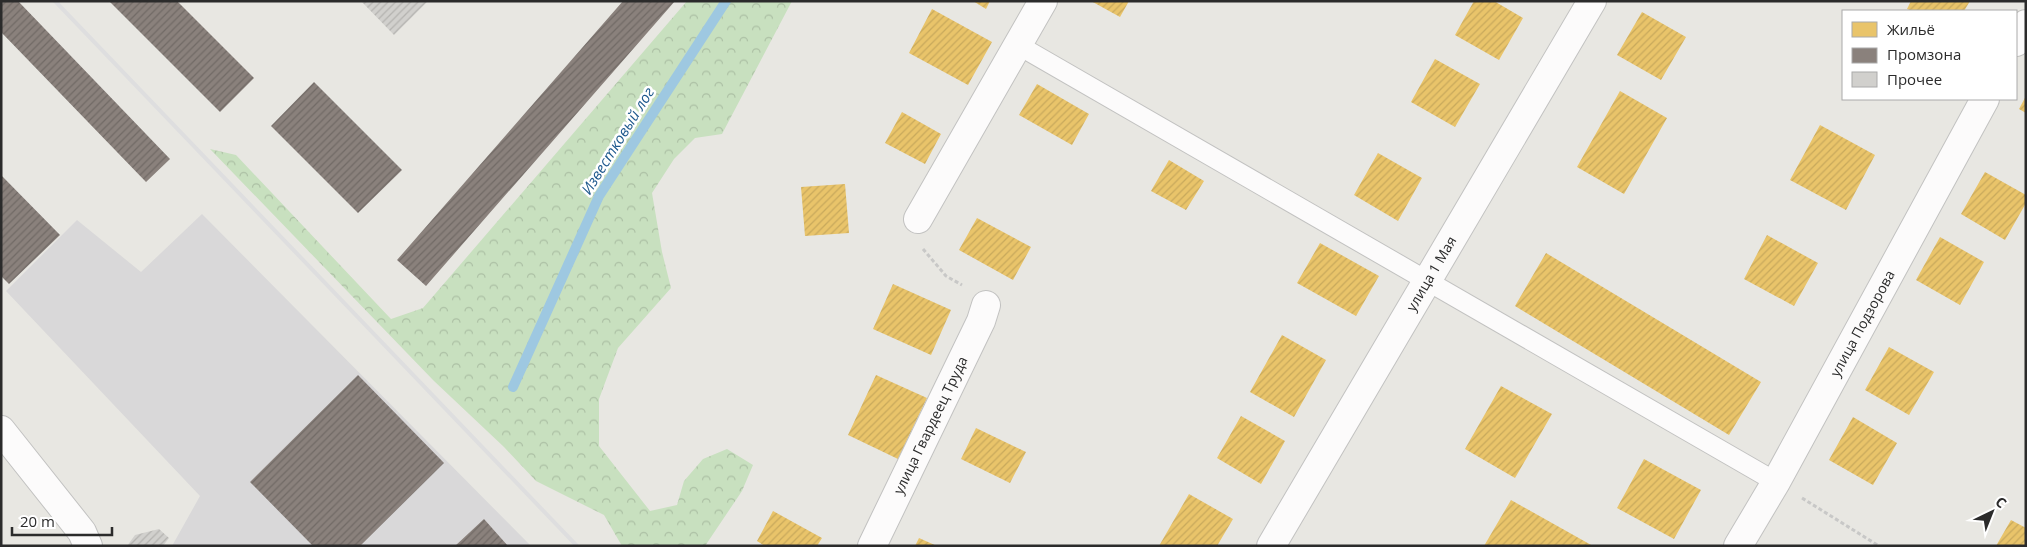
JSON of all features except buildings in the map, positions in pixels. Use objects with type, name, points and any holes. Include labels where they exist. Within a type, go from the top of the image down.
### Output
[{"type":"street","points":[[918,219],[1043,1]]},
{"type":"street","name":"улица 1 Мая","points":[[1271,546],[1592,1]]},
{"type":"street","points":[[2017,40],[2026,24]]},
{"type":"street","name":"улица Подзорова","points":[[1738,546],[1776,482],[1984,100]]},
{"type":"street","name":"улица Гвардеец Труда","points":[[872,546],[981,321],[986,305]]},
{"type":"street","points":[[1,430],[82,532],[88,546]]},
{"type":"lane","points":[[1018,45],[1776,482]]},
{"type":"path","points":[[918,219],[923,249],[946,276],[977,293],[986,305]]},
{"type":"path","points":[[1776,482],[1879,546]]},
{"type":"shaded area","points":[[202,214],[531,546],[172,546],[200,496],[6,291],[77,220],[141,272]]},
{"type":"green space","points":[[687,1],[792,1],[722,134],[695,138],[674,159],[652,193],[662,252],[671,288],[618,348],[599,399],[599,446],[650,511],[677,505],[684,481],[703,459],[727,449],[753,465],[742,491],[705,546],[622,546],[604,515],[536,481],[504,447],[434,381],[210,149],[236,155],[391,319],[423,308]]},
{"type":"waterway","name":"Известковый лог","points":[[513,387],[599,196],[726,1]]},
{"type":"railway","points":[[55,1],[577,546]]}]
